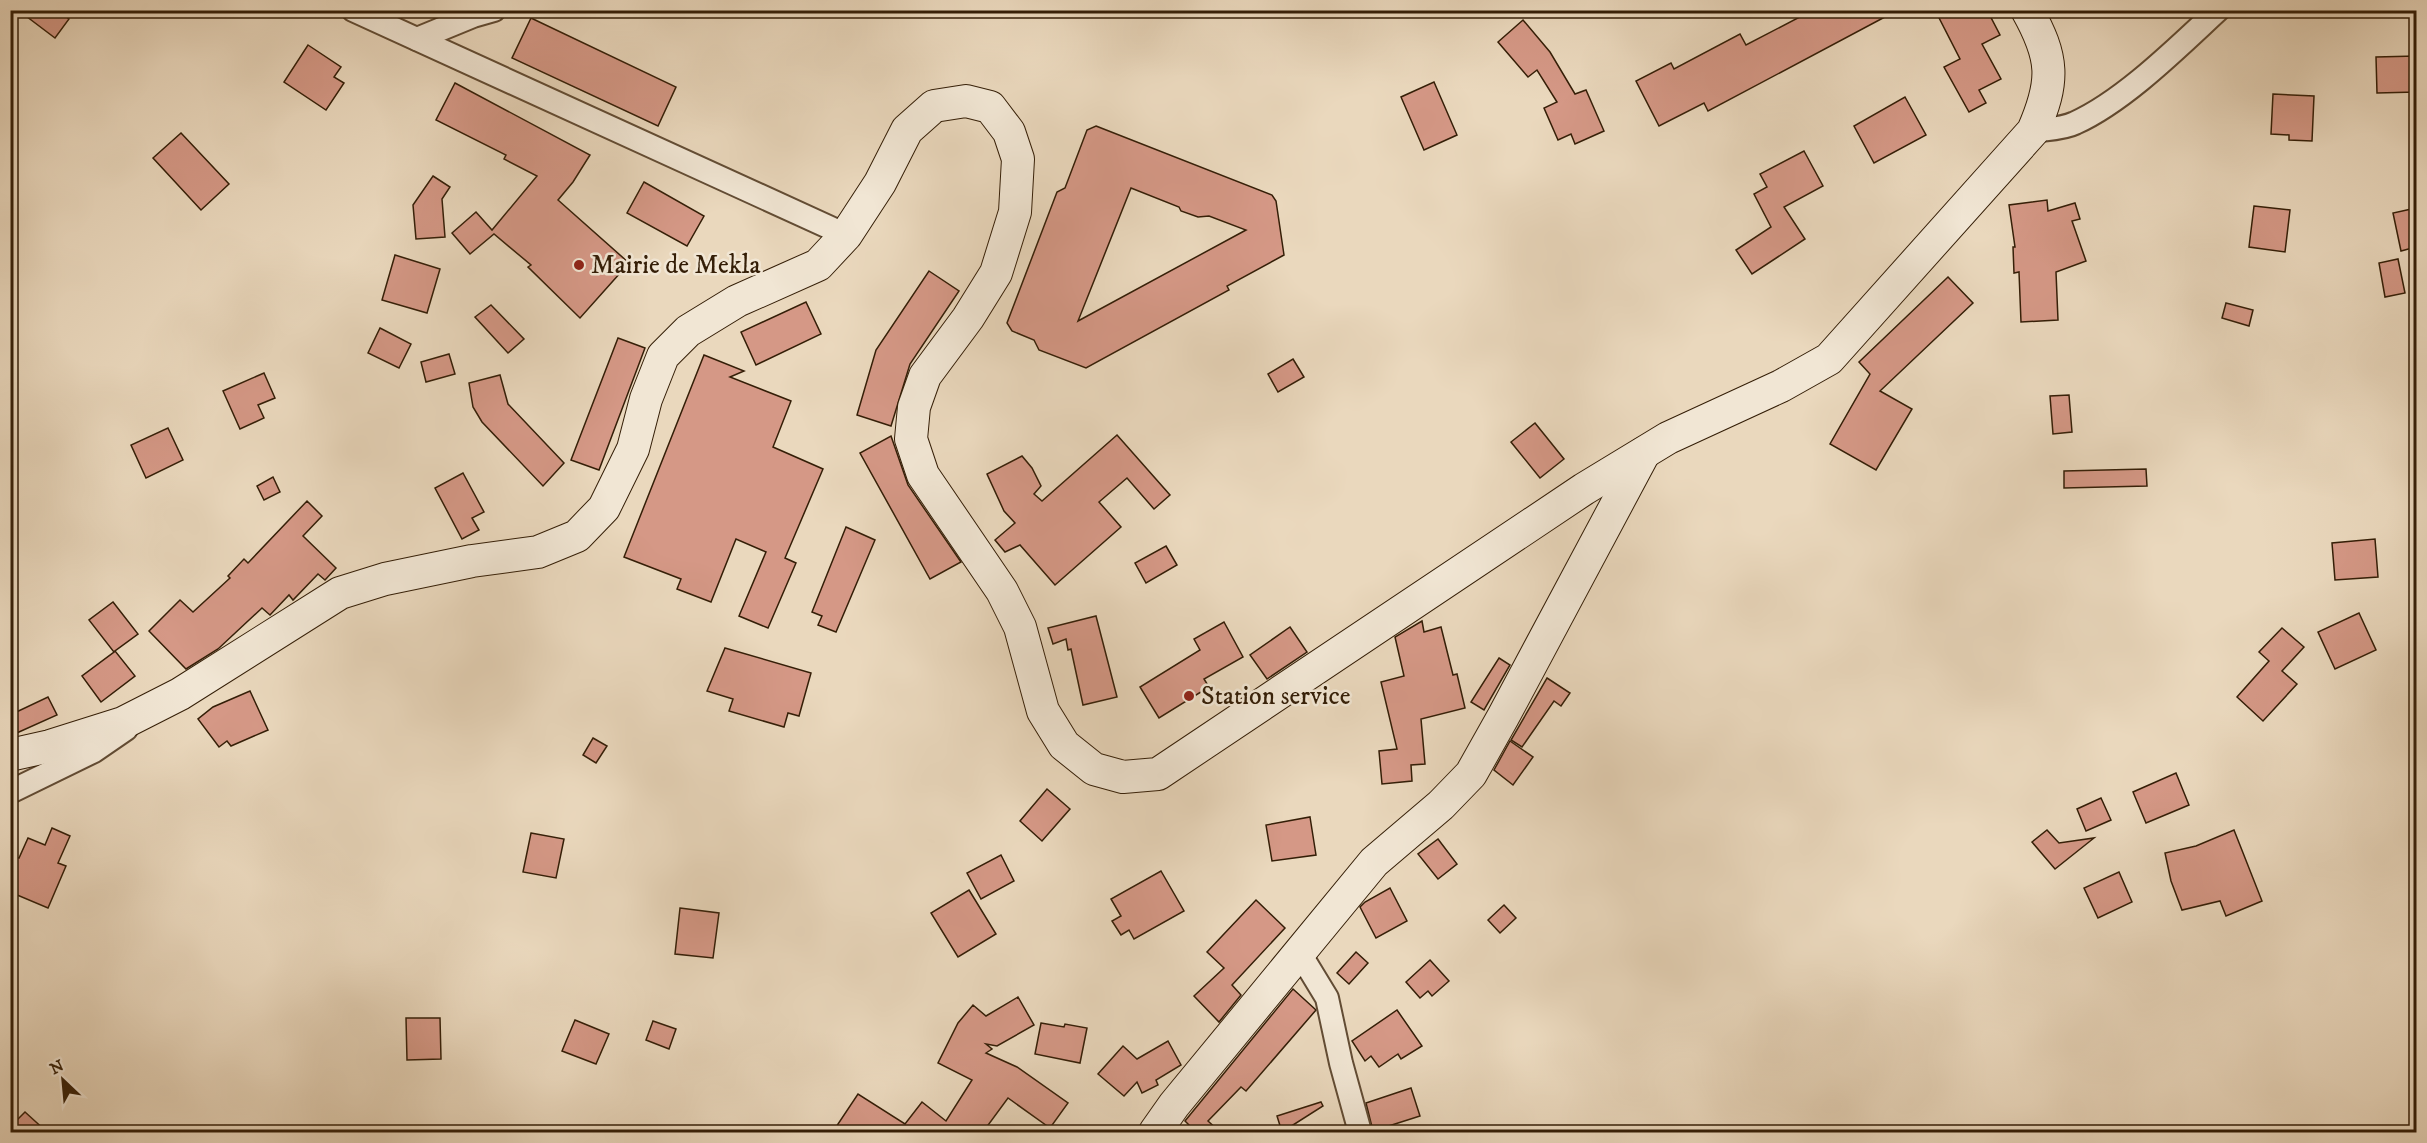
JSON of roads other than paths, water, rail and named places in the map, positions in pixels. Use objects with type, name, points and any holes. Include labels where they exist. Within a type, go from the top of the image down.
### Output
[{"type":"main road","points":[[10,755],[50,746],[123,723],[180,694],[340,593],[385,579],[472,561],[538,552],[577,536],[604,508],[633,449],[645,399],[663,356],[688,331],[737,301],[818,265],[846,235],[880,183],[907,130],[934,106],[966,101],[990,107],[1009,132],[1018,159],[1015,212],[996,273],[969,318],[925,376],[914,407],[911,439],[923,475],[1002,591],[1020,627],[1043,711],[1064,745],[1094,769],[1123,777],[1158,774],[1584,489],[1668,438],[1805,374],[1829,359],[2033,131],[2045,104],[2050,70],[2042,37],[2027,10]]},
{"type":"main road","points":[[1155,1132],[1174,1105],[1374,862],[1441,805],[1471,774],[1644,453]]},
{"type":"street","points":[[353,10],[846,235]]},
{"type":"street","points":[[417,39],[494,10]]},
{"type":"street","points":[[2033,131],[2073,124],[2100,110],[2163,61],[2218,10]]},
{"type":"street","points":[[10,792],[94,751],[180,694]]},
{"type":"street","points":[[1299,952],[1327,998],[1341,1063],[1360,1132]]},
{"type":"place","name":"Mairie de Mekla","points":[[579,265]]},
{"type":"place","name":"Station service","points":[[1189,696]]}]
